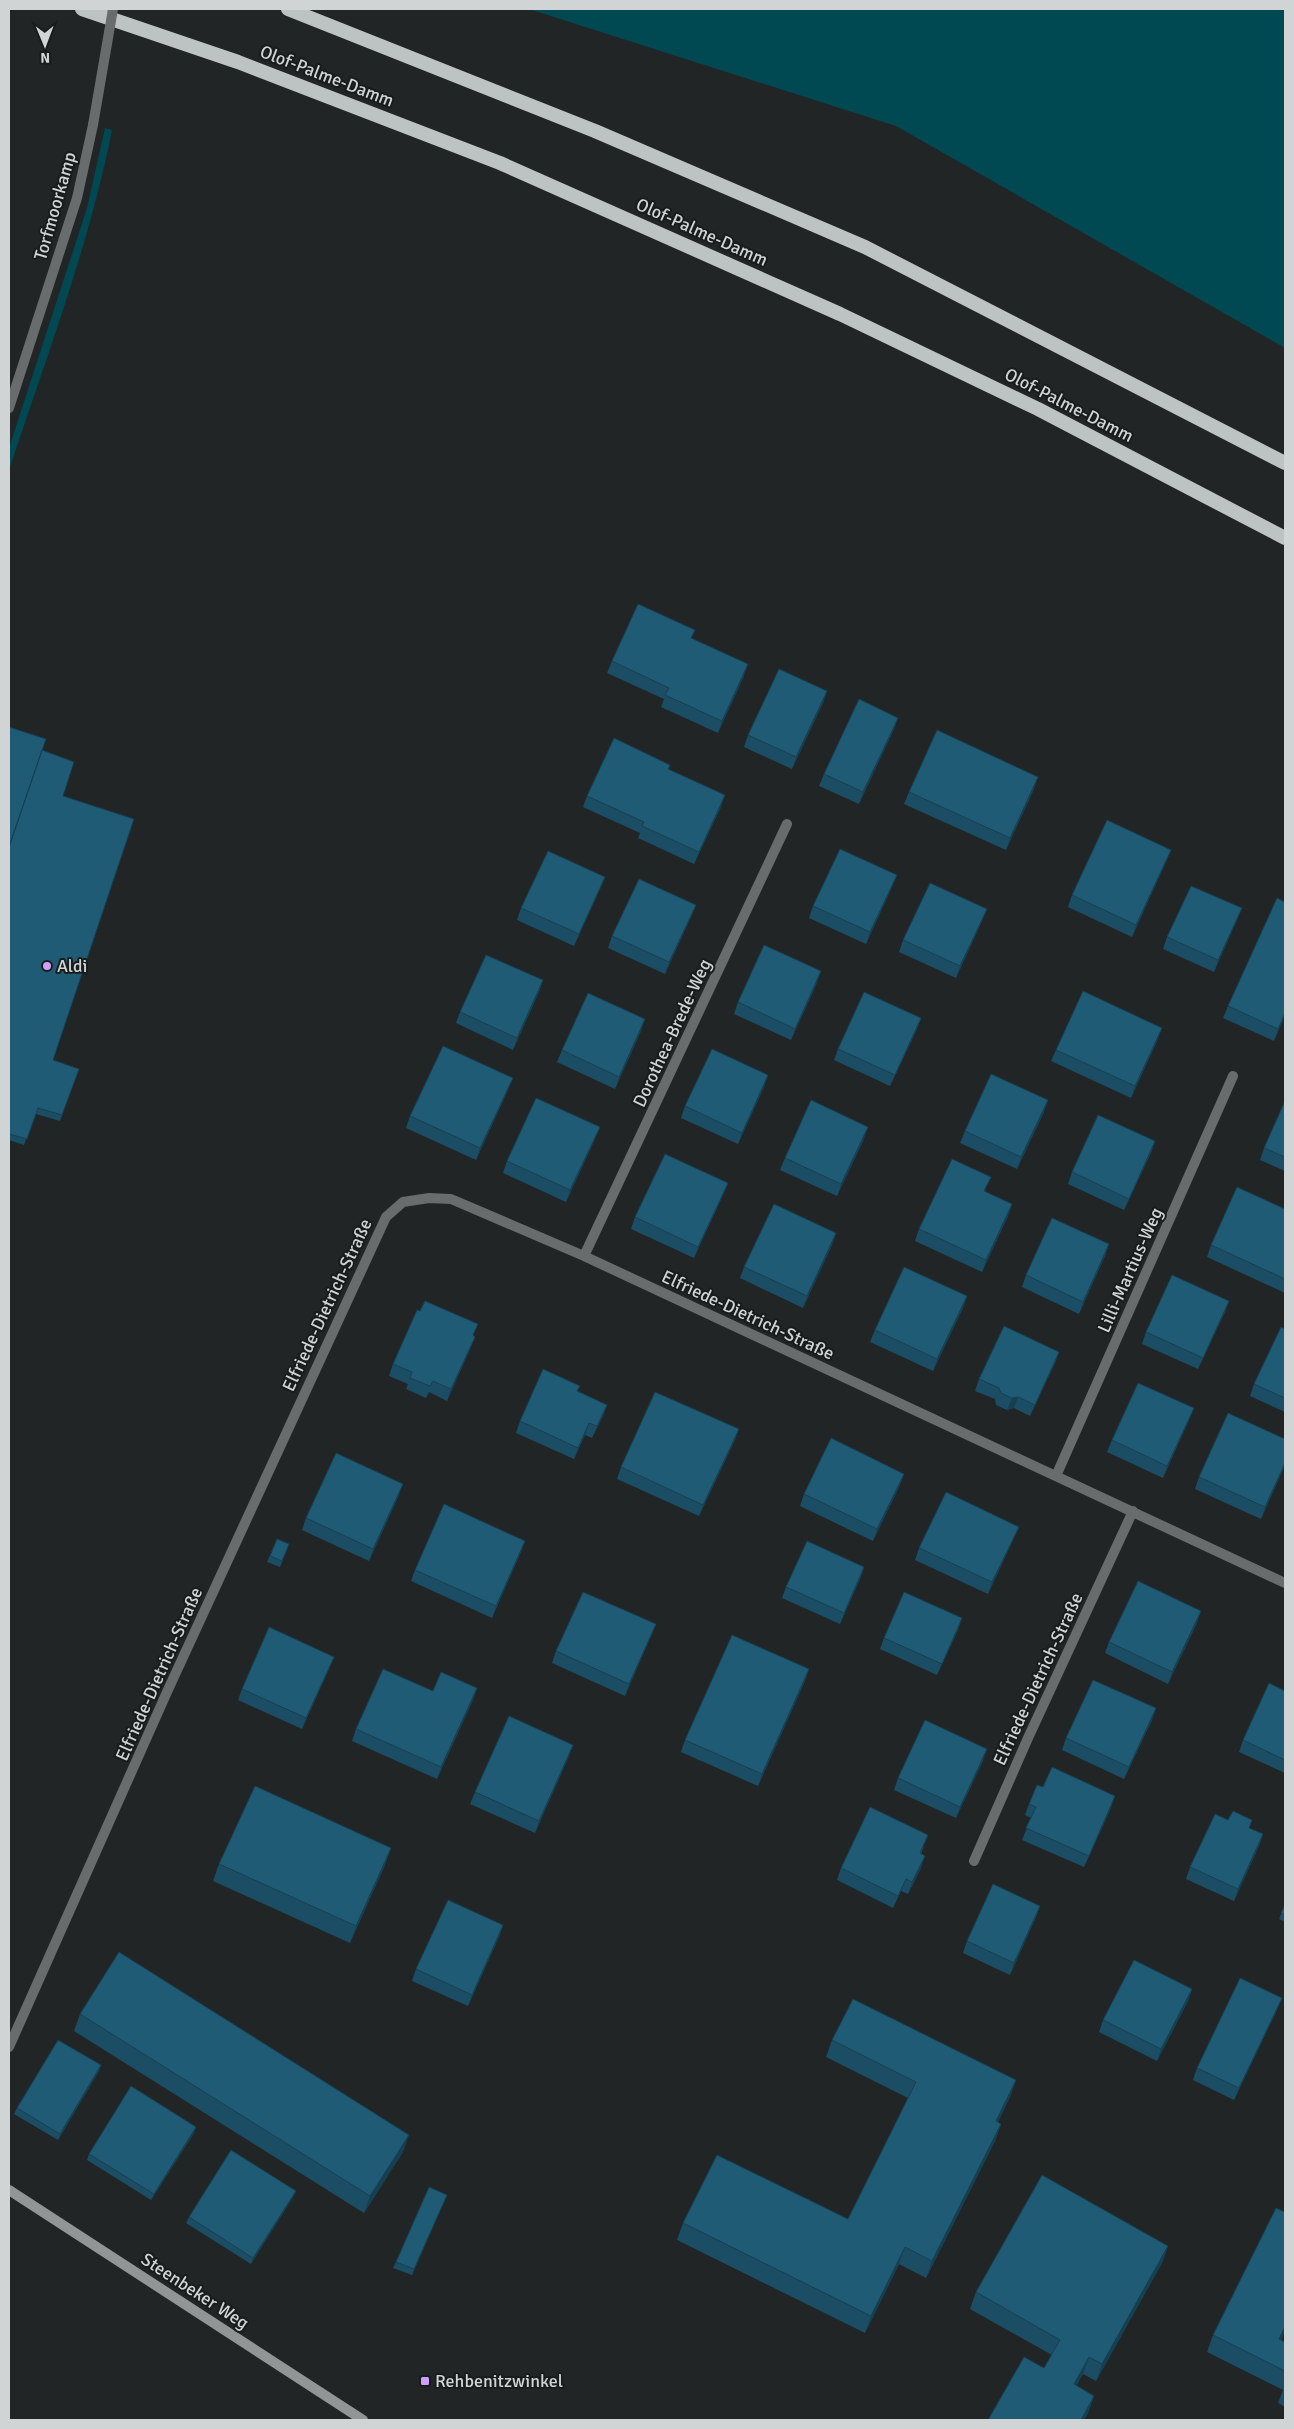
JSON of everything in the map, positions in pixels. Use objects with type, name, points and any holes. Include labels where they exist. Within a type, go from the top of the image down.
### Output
[{"type":"highway","name":"Olof-Palme-Damm","points":[[82,9],[238,62],[500,163],[858,322],[1038,409],[1285,538]]},
{"type":"highway","points":[[288,9],[596,131],[865,247],[1285,463]]},
{"type":"main road","name":"Steenbeker Weg","points":[[9,2190],[363,2420]]},
{"type":"street","name":"Torfmoorkamp","points":[[9,408],[78,198],[113,9]]},
{"type":"street","name":"Dorothea-Brede-Weg","points":[[584,1256],[787,824]]},
{"type":"street","name":"Lilli-Martius-Weg","points":[[1056,1476],[1233,1076]]},
{"type":"street","name":"Elfriede-Dietrich-Straße","points":[[9,2047],[171,1683],[386,1217],[403,1202],[430,1198],[451,1199],[584,1256],[1285,1583]]},
{"type":"street","name":"Elfriede-Dietrich-Straße","points":[[974,1861],[1028,1738],[1133,1512]]},
{"type":"shaded area","points":[[529,9],[1285,9],[1285,348],[896,126]]},
{"type":"shaded area","points":[[105,128],[112,130],[79,259],[9,470],[9,448],[87,208]]},
{"type":"building","points":[[638,604],[695,630],[691,638],[748,664],[722,721],[665,695],[669,688],[612,661]]},
{"type":"building","points":[[779,669],[827,691],[796,757],[748,735]]},
{"type":"building","points":[[859,699],[898,718],[863,792],[824,774]]},
{"type":"building","points":[[9,727],[46,739],[9,847]]},
{"type":"building","points":[[937,730],[1038,777],[1010,838],[909,792]]},
{"type":"building","points":[[614,738],[670,765],[668,769],[725,795],[699,852],[642,826],[644,822],[587,796]]},
{"type":"building","name":"Aldi","points":[[42,750],[74,762],[63,796],[134,819],[53,1060],[79,1069],[62,1115],[38,1108],[27,1139],[9,1134],[9,847]]},
{"type":"building","points":[[1107,820],[1171,850],[1136,925],[1072,895]]},
{"type":"building","points":[[840,849],[897,875],[870,932],[813,906]]},
{"type":"building","points":[[548,851],[605,877],[579,934],[521,908]]},
{"type":"building","points":[[639,879],[696,905],[669,962],[612,936]]},
{"type":"building","points":[[930,883],[987,909],[960,966],[903,940]]},
{"type":"building","points":[[1191,886],[1242,908],[1218,960],[1167,937]]},
{"type":"building","points":[[1277,898],[1285,902],[1285,1013],[1278,1029],[1228,1006]]},
{"type":"building","points":[[764,945],[821,971],[795,1029],[738,1002]]},
{"type":"building","points":[[486,955],[543,980],[517,1038],[460,1012]]},
{"type":"building","points":[[1083,991],[1162,1028],[1135,1086],[1056,1050]]},
{"type":"building","points":[[864,992],[921,1018],[895,1075],[838,1049]]},
{"type":"building","points":[[588,993],[645,1019],[619,1077],[562,1050]]},
{"type":"building","points":[[443,1046],[513,1078],[480,1148],[410,1116]]},
{"type":"building","points":[[712,1049],[768,1075],[742,1133],[685,1106]]},
{"type":"building","points":[[991,1074],[1048,1100],[1021,1157],[965,1131]]},
{"type":"building","points":[[536,1098],[600,1127],[570,1190],[507,1161]]},
{"type":"building","points":[[811,1100],[868,1127],[841,1184],[785,1158]]},
{"type":"building","points":[[1285,1101],[1285,1157],[1264,1148]]},
{"type":"building","points":[[1098,1115],[1155,1141],[1129,1199],[1072,1172]]},
{"type":"building","points":[[665,1154],[728,1183],[698,1247],[635,1217]]},
{"type":"building","points":[[952,1159],[991,1177],[984,1191],[1012,1204],[986,1260],[919,1229]]},
{"type":"building","points":[[1237,1187],[1285,1209],[1285,1279],[1211,1245]]},
{"type":"building","points":[[774,1204],[836,1233],[807,1296],[744,1267]]},
{"type":"building","points":[[1052,1218],[1109,1244],[1083,1302],[1026,1275]]},
{"type":"building","points":[[904,1267],[967,1296],[937,1359],[875,1330]]},
{"type":"building","points":[[1172,1275],[1229,1301],[1203,1358],[1146,1332]]},
{"type":"building","points":[[425,1301],[478,1324],[473,1335],[475,1337],[451,1389],[433,1381],[430,1386],[410,1378],[412,1372],[393,1364],[417,1310],[420,1311]]},
{"type":"building","points":[[1004,1326],[1059,1352],[1035,1405],[1018,1397],[1012,1398],[1001,1393],[999,1388],[979,1379]]},
{"type":"building","points":[[1281,1327],[1285,1329],[1285,1398],[1254,1384]]},
{"type":"building","points":[[543,1369],[580,1386],[577,1391],[607,1405],[597,1426],[589,1423],[578,1448],[520,1421]]},
{"type":"building","points":[[1138,1383],[1194,1408],[1167,1466],[1112,1440]]},
{"type":"building","points":[[655,1392],[739,1429],[703,1505],[621,1467]]},
{"type":"building","points":[[1228,1413],[1285,1439],[1285,1463],[1265,1507],[1199,1477]]},
{"type":"building","points":[[831,1438],[904,1474],[877,1529],[804,1494]]},
{"type":"building","points":[[336,1453],[403,1484],[373,1549],[306,1518]]},
{"type":"building","points":[[946,1492],[1019,1527],[992,1582],[919,1548]]},
{"type":"building","points":[[444,1504],[525,1541],[496,1606],[415,1570]]},
{"type":"building","points":[[277,1539],[289,1544],[282,1561],[270,1556]]},
{"type":"building","points":[[807,1541],[864,1567],[844,1613],[786,1587]]},
{"type":"building","points":[[1138,1581],[1201,1611],[1172,1672],[1109,1642]]},
{"type":"building","points":[[583,1592],[656,1624],[629,1684],[556,1651]]},
{"type":"building","points":[[904,1592],[962,1618],[942,1664],[884,1638]]},
{"type":"building","points":[[269,1627],[334,1657],[306,1718],[242,1689]]},
{"type":"building","points":[[732,1635],[809,1669],[762,1774],[685,1740]]},
{"type":"building","points":[[383,1669],[433,1691],[441,1672],[477,1688],[441,1767],[356,1729]]},
{"type":"building","points":[[1093,1680],[1156,1708],[1129,1767],[1066,1738]]},
{"type":"building","points":[[1269,1683],[1285,1691],[1285,1760],[1243,1740]]},
{"type":"building","points":[[509,1716],[573,1745],[539,1821],[475,1792]]},
{"type":"building","points":[[925,1720],[987,1749],[960,1807],[898,1778]]},
{"type":"building","points":[[1052,1767],[1115,1796],[1089,1856],[1026,1828],[1036,1807],[1029,1804],[1037,1785],[1043,1787]]},
{"type":"building","points":[[255,1786],[391,1848],[356,1926],[219,1864]]},
{"type":"building","points":[[870,1807],[928,1835],[920,1853],[925,1856],[912,1882],[906,1879],[898,1896],[841,1868]]},
{"type":"building","points":[[1233,1811],[1252,1820],[1249,1828],[1263,1834],[1238,1889],[1190,1867],[1215,1814],[1228,1820]]},
{"type":"building","points":[[993,1884],[1040,1906],[1014,1963],[967,1941]]},
{"type":"building","points":[[448,1900],[503,1925],[472,1995],[416,1969]]},
{"type":"building","points":[[1285,1905],[1285,1915],[1281,1913]]},
{"type":"building","points":[[119,1952],[409,2135],[370,2196],[80,2014]]},
{"type":"building","points":[[1134,1960],[1192,1989],[1161,2049],[1103,2020]]},
{"type":"building","points":[[1240,1978],[1282,1998],[1239,2088],[1197,2068]]},
{"type":"building","points":[[853,1999],[1016,2080],[996,2121],[1001,2124],[932,2261],[905,2247],[871,2316],[683,2223],[717,2155],[848,2219],[916,2082],[832,2040]]},
{"type":"building","points":[[58,2040],[101,2065],[60,2134],[17,2108]]},
{"type":"building","points":[[131,2086],[196,2127],[154,2194],[89,2154]]},
{"type":"building","points":[[231,2150],[296,2191],[253,2258],[189,2217]]},
{"type":"building","points":[[1042,2175],[1168,2246],[1102,2364],[1089,2357],[1074,2384],[1094,2396],[1081,2420],[988,2420],[1024,2357],[1044,2368],[1060,2340],[976,2292]]},
{"type":"building","points":[[429,2187],[447,2195],[414,2269],[396,2262]]},
{"type":"building","points":[[1276,2208],[1285,2212],[1285,2326],[1279,2339],[1285,2342],[1285,2371],[1213,2335]]},
{"type":"place","name":"Aldi","points":[[47,966]]},
{"type":"place","name":"Rehbenitzwinkel","points":[[425,2381]]}]
